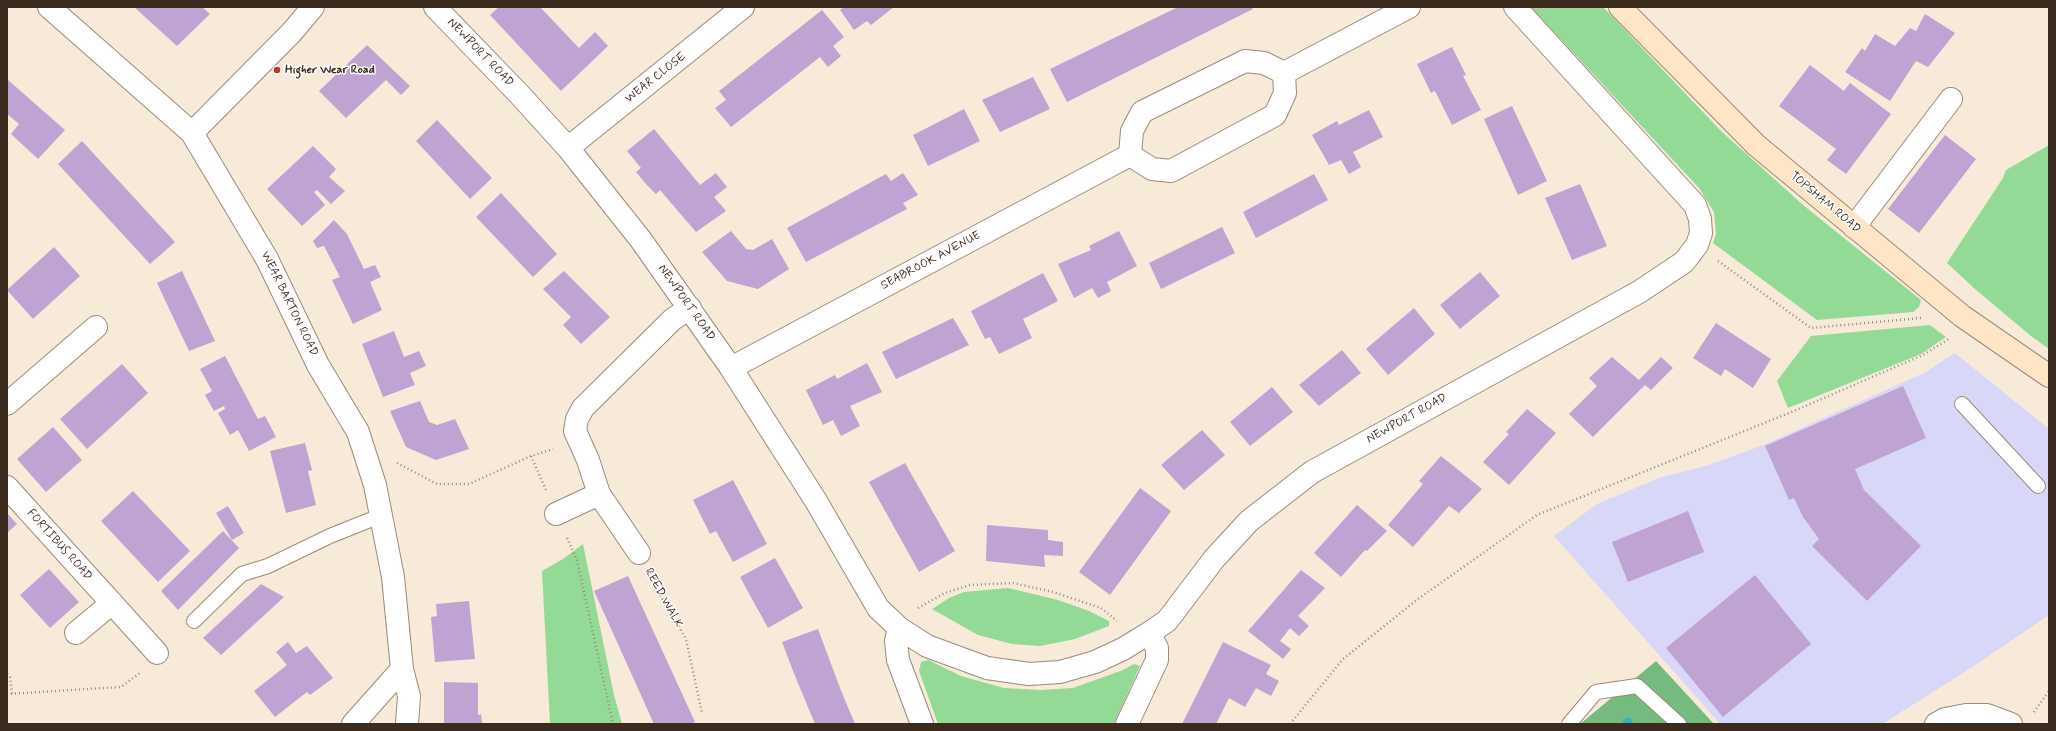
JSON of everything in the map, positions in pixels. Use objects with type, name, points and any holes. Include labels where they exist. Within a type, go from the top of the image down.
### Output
[{"type":"street","name":"WEAR BARTON ROAD","points":[[49,7],[192,133],[267,259],[318,365],[358,432],[375,485],[392,577],[402,669],[409,696],[407,724]]},
{"type":"street","points":[[192,133],[292,32],[313,7]]},
{"type":"street","name":"NEWPORT ROAD","points":[[435,7],[520,94],[568,148],[641,240],[731,368],[816,501],[878,608],[899,628],[927,646],[987,668],[1029,674],[1060,672],[1095,662],[1144,636],[1167,621],[1214,559],[1249,521],[1312,472],[1639,292],[1684,262],[1697,245]]},
{"type":"street","name":"WEAR CLOSE","points":[[568,148],[744,7]]},
{"type":"street","points":[[1284,73],[1409,7]]},
{"type":"street","points":[[1515,7],[1695,205],[1700,219],[1701,233],[1697,245]]},
{"type":"street","name":"TOPSHAM ROAD","points":[[1620,7],[1756,145],[1962,316],[2049,376]]},
{"type":"street","points":[[1245,61],[1264,63],[1284,73],[1285,93],[1275,115],[1185,164],[1171,171],[1152,169],[1130,155],[1132,131],[1142,112],[1245,61]]},
{"type":"street","points":[[1854,227],[1951,99]]},
{"type":"street","name":"SEABROOK AVENUE","points":[[731,368],[1130,155]]},
{"type":"street","name":"REED WALK","points":[[639,553],[599,494],[588,460],[575,431],[577,419],[583,408],[672,319],[690,308]]},
{"type":"street","points":[[7,404],[96,327]]},
{"type":"street","name":"FORTIBUS ROAD","points":[[7,487],[157,653]]},
{"type":"street","points":[[556,514],[599,494]]},
{"type":"street","points":[[76,633],[112,603]]},
{"type":"street","points":[[899,628],[896,640],[898,660],[922,724]]},
{"type":"street","points":[[1127,724],[1157,660],[1157,648],[1144,636]]},
{"type":"street","points":[[353,724],[402,669]]},
{"type":"street","points":[[1936,724],[1945,719],[1966,715],[1987,715],[2011,724]]},
{"type":"lane","points":[[1962,404],[2038,486]]},
{"type":"lane","points":[[194,621],[242,574],[268,566],[330,536],[380,516]]},
{"type":"lane","points":[[1569,724],[1596,692],[1637,686],[1679,724]]},
{"type":"path","points":[[1697,245],[1811,328],[1912,319]]},
{"type":"path","points":[[1290,724],[1343,659],[1418,599],[1537,515],[1794,411],[1923,355],[1956,335]]},
{"type":"path","points":[[391,460],[437,484],[469,484],[531,456],[579,441]]},
{"type":"path","points":[[531,456],[577,560],[613,724]]},
{"type":"path","name":"REED WALK","points":[[639,553],[651,580],[686,639],[702,713]]},
{"type":"path","points":[[899,628],[919,607],[945,592],[970,585],[1013,583],[1053,592],[1101,608],[1144,636]]},
{"type":"path","points":[[7,694],[121,687],[136,678],[157,653]]},
{"type":"path","points":[[7,674],[10,677],[12,694]]},
{"type":"path","points":[[2034,713],[2049,691]]},
{"type":"shaded area","points":[[1955,353],[2049,429],[2049,615],[1971,668],[1882,724],[1720,724],[1554,536],[1597,504],[1662,477],[1709,465],[1766,444],[1924,373]]},
{"type":"green space","points":[[1531,7],[1603,7],[1721,131],[1803,205],[1921,300],[1919,307],[1913,312],[1817,320],[1713,243],[1716,234],[1714,212],[1699,188]]},
{"type":"green space","points":[[2049,145],[2049,349],[2031,336],[1975,289],[1947,263],[2003,178],[2006,170]]},
{"type":"green space","points":[[1930,325],[1946,337],[1921,354],[1788,408],[1777,381],[1811,336]]},
{"type":"green space","points":[[583,544],[614,695],[622,724],[550,724],[542,571],[563,559]]},
{"type":"green space","points":[[1008,588],[1058,600],[1089,611],[1109,621],[1109,626],[1075,639],[1040,646],[1012,644],[978,635],[932,609],[949,598],[964,592]]},
{"type":"green space","points":[[928,660],[961,676],[1004,688],[1041,690],[1073,688],[1123,670],[1134,664],[1140,666],[1114,724],[938,724],[919,671],[921,662]]},
{"type":"green space","points":[[1656,661],[1714,724],[1580,724]]},
{"type":"building","points":[[134,7],[202,7],[210,14],[177,46]]},
{"type":"building","points":[[499,7],[540,7],[579,48],[595,32],[608,46],[561,91],[490,15]]},
{"type":"building","points":[[844,7],[894,7],[871,25],[867,21],[854,30],[840,10]]},
{"type":"building","points":[[1178,7],[1251,7],[1253,9],[1067,102],[1050,69]]},
{"type":"building","points":[[822,10],[844,37],[833,46],[841,56],[828,67],[820,57],[731,127],[715,108],[726,100],[719,91]]},
{"type":"building","points":[[1925,14],[1955,33],[1928,67],[1916,61],[1890,101],[1845,72],[1862,48],[1865,51],[1875,34],[1895,46],[1910,28],[1916,31]]},
{"type":"building","points":[[367,45],[410,86],[401,95],[386,80],[346,118],[319,91]]},
{"type":"building","points":[[1452,47],[1466,75],[1463,76],[1481,110],[1452,125],[1435,91],[1431,93],[1417,64]]},
{"type":"building","points":[[1810,65],[1844,91],[1850,83],[1891,114],[1846,174],[1827,160],[1836,149],[1779,106]]},
{"type":"building","points":[[1033,77],[1050,109],[1000,132],[982,100]]},
{"type":"building","points":[[8,80],[65,130],[38,159],[11,134],[19,124],[7,114]]},
{"type":"building","points":[[1512,106],[1547,181],[1518,195],[1484,119]]},
{"type":"building","points":[[964,109],[980,141],[928,166],[913,135]]},
{"type":"building","points":[[1369,110],[1383,137],[1353,152],[1361,167],[1349,174],[1341,160],[1329,165],[1312,135],[1337,121],[1339,125]]},
{"type":"building","points":[[437,120],[492,178],[470,199],[416,141]]},
{"type":"building","points":[[654,129],[700,185],[716,173],[727,187],[714,197],[726,211],[696,232],[660,190],[656,194],[646,184],[636,172],[641,168],[627,151]]},
{"type":"building","points":[[1945,135],[1976,159],[1919,233],[1888,209]]},
{"type":"building","points":[[82,141],[175,242],[150,264],[58,164]]},
{"type":"building","points":[[313,146],[336,169],[329,177],[345,191],[331,204],[317,190],[314,192],[325,205],[302,226],[267,189]]},
{"type":"building","points":[[903,173],[918,195],[903,203],[907,209],[806,262],[787,228],[886,174],[891,181]]},
{"type":"building","points":[[1314,174],[1328,200],[1256,238],[1243,212]]},
{"type":"building","points":[[1580,184],[1607,246],[1572,260],[1545,198]]},
{"type":"building","points":[[501,193],[557,254],[533,277],[476,217]]},
{"type":"building","points":[[334,220],[347,234],[364,269],[375,265],[381,277],[370,282],[382,310],[353,324],[332,280],[340,277],[324,246],[317,248],[313,241]]},
{"type":"building","points":[[1222,227],[1235,253],[1161,289],[1149,263]]},
{"type":"building","points":[[731,231],[746,249],[753,250],[772,239],[789,269],[758,289],[727,281],[702,252]]},
{"type":"building","points":[[1119,231],[1137,266],[1107,282],[1111,291],[1098,298],[1092,288],[1074,298],[1058,264],[1091,250],[1089,246]]},
{"type":"building","points":[[54,247],[80,276],[33,319],[7,290]]},
{"type":"building","points":[[182,271],[215,341],[189,351],[157,283]]},
{"type":"building","points":[[564,271],[610,317],[581,344],[563,325],[571,317],[543,289]]},
{"type":"building","points":[[1480,272],[1500,296],[1460,329],[1440,305]]},
{"type":"building","points":[[1043,273],[1058,301],[1023,319],[1032,338],[999,354],[990,337],[985,339],[971,311]]},
{"type":"building","points":[[1414,308],[1435,334],[1388,375],[1366,349]]},
{"type":"building","points":[[953,318],[969,345],[896,379],[882,352]]},
{"type":"building","points":[[1716,323],[1771,359],[1753,388],[1725,369],[1721,376],[1693,358]]},
{"type":"building","points":[[394,331],[404,357],[419,351],[426,366],[410,373],[415,385],[383,397],[362,344]]},
{"type":"building","points":[[1342,350],[1361,373],[1319,406],[1299,385]]},
{"type":"building","points":[[225,356],[258,419],[265,416],[276,437],[249,451],[238,430],[230,435],[218,413],[225,409],[224,406],[214,411],[205,395],[212,391],[200,369]]},
{"type":"building","points":[[1612,357],[1639,380],[1661,357],[1673,368],[1651,390],[1645,385],[1593,437],[1569,414],[1597,386],[1589,378]]},
{"type":"building","points":[[867,363],[882,392],[850,406],[860,426],[841,436],[833,420],[823,425],[806,390],[835,375],[837,379]]},
{"type":"building","points":[[122,364],[148,393],[87,449],[60,419]]},
{"type":"building","points":[[1903,386],[1926,438],[1855,469],[1864,490],[1921,546],[1867,601],[1812,546],[1819,539],[1803,517],[1794,498],[1789,500],[1765,446]]},
{"type":"building","points":[[1272,387],[1293,412],[1250,446],[1230,422]]},
{"type":"building","points":[[420,401],[429,422],[437,425],[455,419],[469,449],[436,460],[406,447],[390,411]]},
{"type":"building","points":[[1527,409],[1556,433],[1509,485],[1483,462],[1509,434],[1506,432]]},
{"type":"building","points":[[53,427],[82,460],[46,492],[17,459]]},
{"type":"building","points":[[1202,430],[1225,455],[1184,490],[1161,465]]},
{"type":"building","points":[[305,443],[312,470],[308,471],[316,505],[286,513],[270,451]]},
{"type":"building","points":[[1441,456],[1482,489],[1459,513],[1449,506],[1413,547],[1388,525],[1423,484],[1419,481]]},
{"type":"building","points":[[905,463],[955,551],[919,572],[869,482]]},
{"type":"building","points":[[733,480],[767,544],[733,562],[716,531],[710,534],[693,500]]},
{"type":"building","points":[[1140,488],[1171,511],[1110,595],[1079,572]]},
{"type":"building","points":[[133,491],[190,551],[158,582],[101,521]]},
{"type":"building","points":[[1357,505],[1387,531],[1367,551],[1365,550],[1341,577],[1314,553]]},
{"type":"building","points":[[228,506],[244,533],[232,540],[216,513]]},
{"type":"building","points":[[1688,511],[1704,552],[1628,582],[1612,542]]},
{"type":"building","points":[[7,513],[17,524],[7,533]]},
{"type":"building","points":[[987,525],[1048,530],[1048,540],[1063,542],[1063,556],[1044,555],[1045,567],[986,561]]},
{"type":"building","points":[[223,531],[239,548],[178,610],[161,591]]},
{"type":"building","points":[[775,558],[803,608],[768,628],[740,577]]},
{"type":"building","points":[[49,569],[79,602],[50,628],[20,595]]},
{"type":"building","points":[[1301,570],[1325,588],[1298,616],[1309,626],[1299,636],[1290,628],[1280,641],[1291,649],[1283,659],[1248,631]]},
{"type":"building","points":[[1755,575],[1811,644],[1723,717],[1666,648]]},
{"type":"building","points":[[628,576],[695,722],[690,724],[654,724],[594,591]]},
{"type":"building","points":[[261,584],[284,597],[221,655],[203,638]]},
{"type":"building","points":[[469,601],[475,659],[435,662],[431,617],[437,616],[436,604]]},
{"type":"building","points":[[818,629],[855,724],[815,724],[793,671],[782,642]]},
{"type":"building","points":[[288,642],[296,653],[307,646],[333,678],[310,695],[307,692],[275,717],[254,691],[287,665],[276,652]]},
{"type":"building","points":[[1223,642],[1271,665],[1266,674],[1279,681],[1271,696],[1256,688],[1245,707],[1229,698],[1216,724],[1182,724]]},
{"type":"building","points":[[444,682],[478,683],[478,715],[481,714],[482,724],[444,724]]},
{"type":"place","name":"Higher Wear Road","points":[[277,70]]}]
